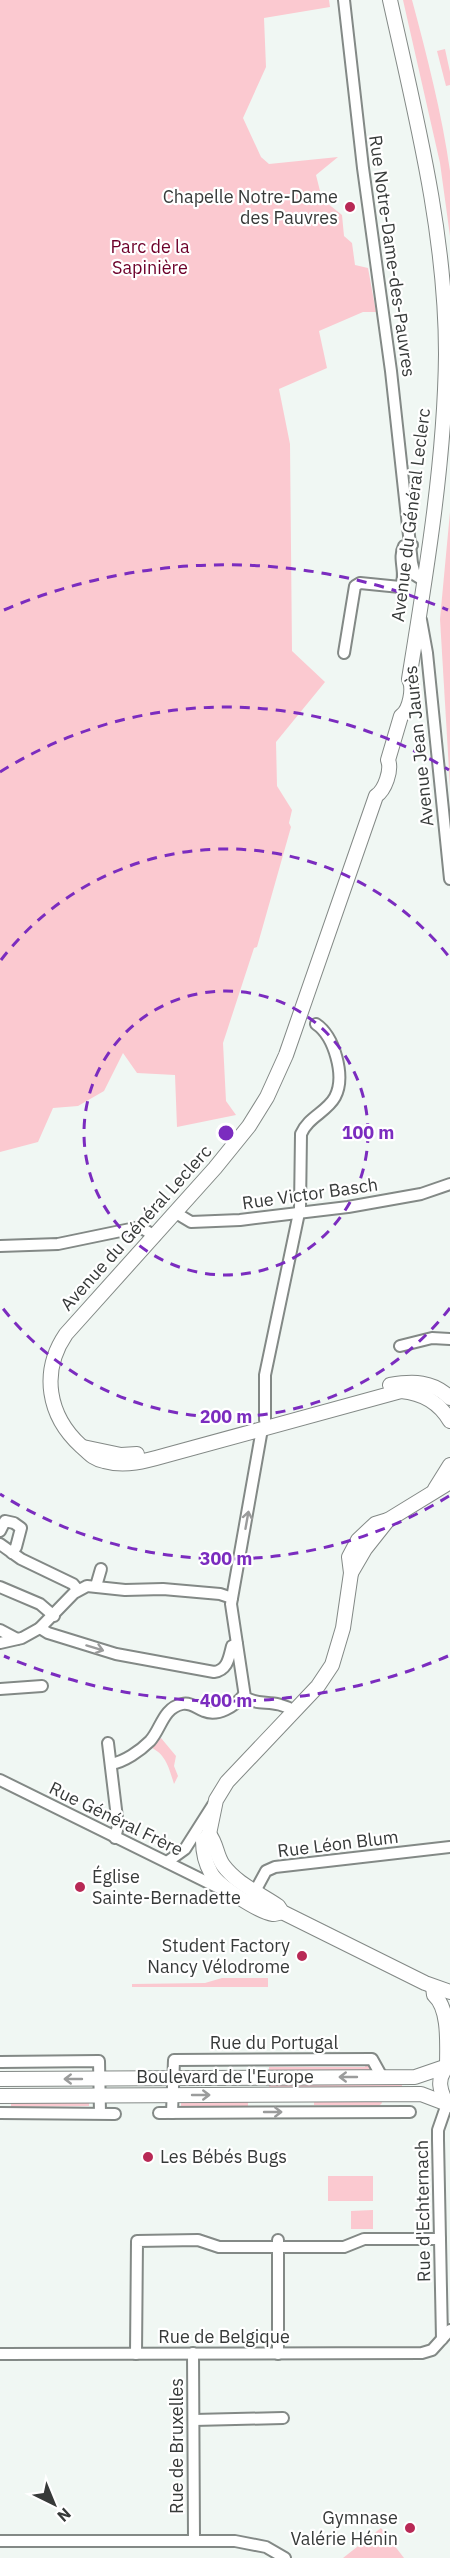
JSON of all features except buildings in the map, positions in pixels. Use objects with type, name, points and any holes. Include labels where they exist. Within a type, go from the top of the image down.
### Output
[{"type":"main road","name":"Avenue du Général Leclerc","points":[[390,0],[425,160],[437,232],[447,370],[437,482],[409,679],[404,684],[398,710],[401,716],[388,760],[382,764],[374,789],[376,796],[278,1076],[249,1126],[155,1236],[66,1334],[54,1357],[50,1383],[52,1401],[64,1426],[83,1447],[121,1455],[138,1454],[264,1425],[385,1386],[407,1382],[436,1388],[448,1409]]},
{"type":"main road","points":[[435,1489],[450,1465]]},
{"type":"main road","points":[[252,1897],[234,1894],[217,1881],[214,1863],[203,1841],[209,1834],[216,1800],[243,1763],[324,1678],[336,1657],[351,1573],[349,1557],[358,1540],[375,1524],[388,1520],[435,1489],[450,1482]]},
{"type":"main road","points":[[214,1863],[231,1874],[252,1897],[273,1914],[282,1912],[433,1987],[450,1992]]},
{"type":"main road","points":[[433,1987],[434,1995],[448,2007],[448,2066],[442,2073],[440,2084],[441,2092],[449,2105]]},
{"type":"main road","name":"Boulevard de l'Europe","points":[[0,2079],[421,2076],[448,2066]]},
{"type":"main road","name":"Boulevard de l'Europe","points":[[0,2096],[421,2094],[449,2105]]},
{"type":"street","name":"Rue Notre-Dame-des-Pauvres","points":[[344,0],[415,575],[424,573]]},
{"type":"street","points":[[344,653],[355,586],[360,583],[400,587],[403,581],[402,551],[404,546],[412,549]]},
{"type":"street","name":"Avenue Jean Jaurès","points":[[418,611],[427,653],[442,819],[450,879]]},
{"type":"street","points":[[294,1711],[281,1703],[254,1702],[244,1695],[232,1598],[264,1425],[265,1375],[293,1250],[298,1213],[301,1134],[306,1124],[332,1102],[338,1090],[337,1060],[328,1038],[316,1024]]},
{"type":"street","name":"Rue Victor Basch","points":[[176,1212],[186,1221],[240,1220],[421,1194],[450,1184]]},
{"type":"street","points":[[0,1246],[58,1244],[140,1227],[155,1236]]},
{"type":"street","points":[[400,1346],[432,1338],[450,1339]]},
{"type":"street","points":[[0,1531],[5,1521],[21,1528],[12,1553]]},
{"type":"street","points":[[0,1544],[12,1553],[73,1584],[78,1590]]},
{"type":"street","points":[[96,1586],[101,1569]]},
{"type":"street","points":[[0,1643],[17,1639],[40,1628],[78,1590],[87,1586],[120,1590],[155,1588],[220,1593],[232,1598]]},
{"type":"street","points":[[0,1587],[40,1604],[54,1616]]},
{"type":"street","points":[[40,1628],[48,1633],[116,1654],[214,1672],[222,1669],[232,1646],[237,1644]]},
{"type":"street","points":[[0,1630],[17,1639]]},
{"type":"street","points":[[0,1689],[42,1686]]},
{"type":"street","points":[[111,1764],[120,1762],[150,1741],[162,1719],[178,1706],[188,1703],[211,1712],[233,1706],[244,1695]]},
{"type":"street","points":[[108,1743],[118,1826],[115,1838]]},
{"type":"street","name":"Rue Général Frère","points":[[0,1780],[181,1869],[214,1863]]},
{"type":"street","points":[[166,1862],[185,1850],[216,1800]]},
{"type":"street","name":"Rue Léon Blum","points":[[252,1897],[266,1871],[275,1867],[450,1847]]},
{"type":"street","points":[[181,1869],[234,1894]]},
{"type":"street","points":[[0,2062],[99,2061],[100,2113]]},
{"type":"street","points":[[172,2113],[173,2078]]},
{"type":"street","points":[[386,2112],[395,2094]]},
{"type":"street","name":"Rue d'Echternach","points":[[446,2319],[440,2242],[438,2130],[449,2105]]},
{"type":"street","points":[[159,2113],[410,2112]]},
{"type":"street","points":[[0,2113],[115,2114]]},
{"type":"street","points":[[136,2354],[136,2244],[199,2247],[219,2240],[278,2243],[343,2240],[353,2243],[364,2240],[440,2242]]},
{"type":"street","points":[[278,2243],[278,2354]]},
{"type":"street","points":[[442,2339],[446,2319]]},
{"type":"street","name":"Rue de Belgique","points":[[0,2354],[427,2353],[450,2330]]},
{"type":"street","name":"Rue de Bruxelles","points":[[193,2353],[194,2539]]},
{"type":"street","points":[[194,2420],[283,2418]]},
{"type":"street","points":[[0,2541],[194,2539],[249,2542],[266,2547],[285,2558]]},
{"type":"green space","name":"Parc de la Sapinière","points":[[0,0],[329,0],[330,7],[264,18],[266,67],[243,118],[261,157],[269,164],[338,157],[316,175],[322,199],[342,215],[344,236],[352,243],[355,265],[368,268],[376,312],[363,312],[319,331],[327,368],[279,389],[290,444],[292,651],[325,682],[276,742],[277,786],[292,810],[289,823],[291,827],[257,947],[254,948],[223,1043],[226,1101],[236,1115],[177,1127],[175,1075],[137,1073],[123,1053],[104,1091],[78,1106],[53,1108],[38,1142],[0,1152]]},
{"type":"green space","points":[[403,0],[412,0],[443,128],[450,171],[450,236],[440,163]]},
{"type":"green space","points":[[445,49],[450,72],[450,85],[446,86],[437,51]]},
{"type":"green space","points":[[450,512],[450,787],[440,619]]},
{"type":"green space","points":[[161,1738],[176,1756],[174,1766],[178,1776],[174,1784],[160,1753],[150,1747]]},
{"type":"green space","points":[[222,1978],[268,1978],[268,1987],[132,1987],[132,1984],[205,1983]]},
{"type":"green space","points":[[366,2063],[370,2065],[370,2071],[269,2072],[269,2067],[365,2067]]},
{"type":"green space","points":[[402,2082],[402,2089],[269,2090],[269,2083]]},
{"type":"green space","points":[[314,2100],[381,2100],[382,2103],[379,2106],[314,2105]]},
{"type":"green space","points":[[89,2101],[89,2106],[11,2107],[11,2102]]},
{"type":"green space","points":[[181,2101],[248,2101],[248,2106],[187,2107],[181,2106]]},
{"type":"green space","points":[[328,2176],[373,2176],[373,2201],[328,2201]]},
{"type":"green space","points":[[373,2210],[373,2229],[351,2229],[351,2211]]},
{"type":"green space","points":[[381,2528],[404,2558],[343,2558]]},
{"type":"place","name":"Chapelle Notre-Dame des Pauvres","points":[[350,207]]},
{"type":"place","name":"Église Sainte-Bernadette","points":[[80,1887]]},
{"type":"place","name":"Student Factory Nancy Vélodrome","points":[[302,1956]]},
{"type":"place","name":"Les Bébés Bugs","points":[[148,2157]]},
{"type":"place","name":"Gymnase Valérie Hénin","points":[[410,2528]]}]
